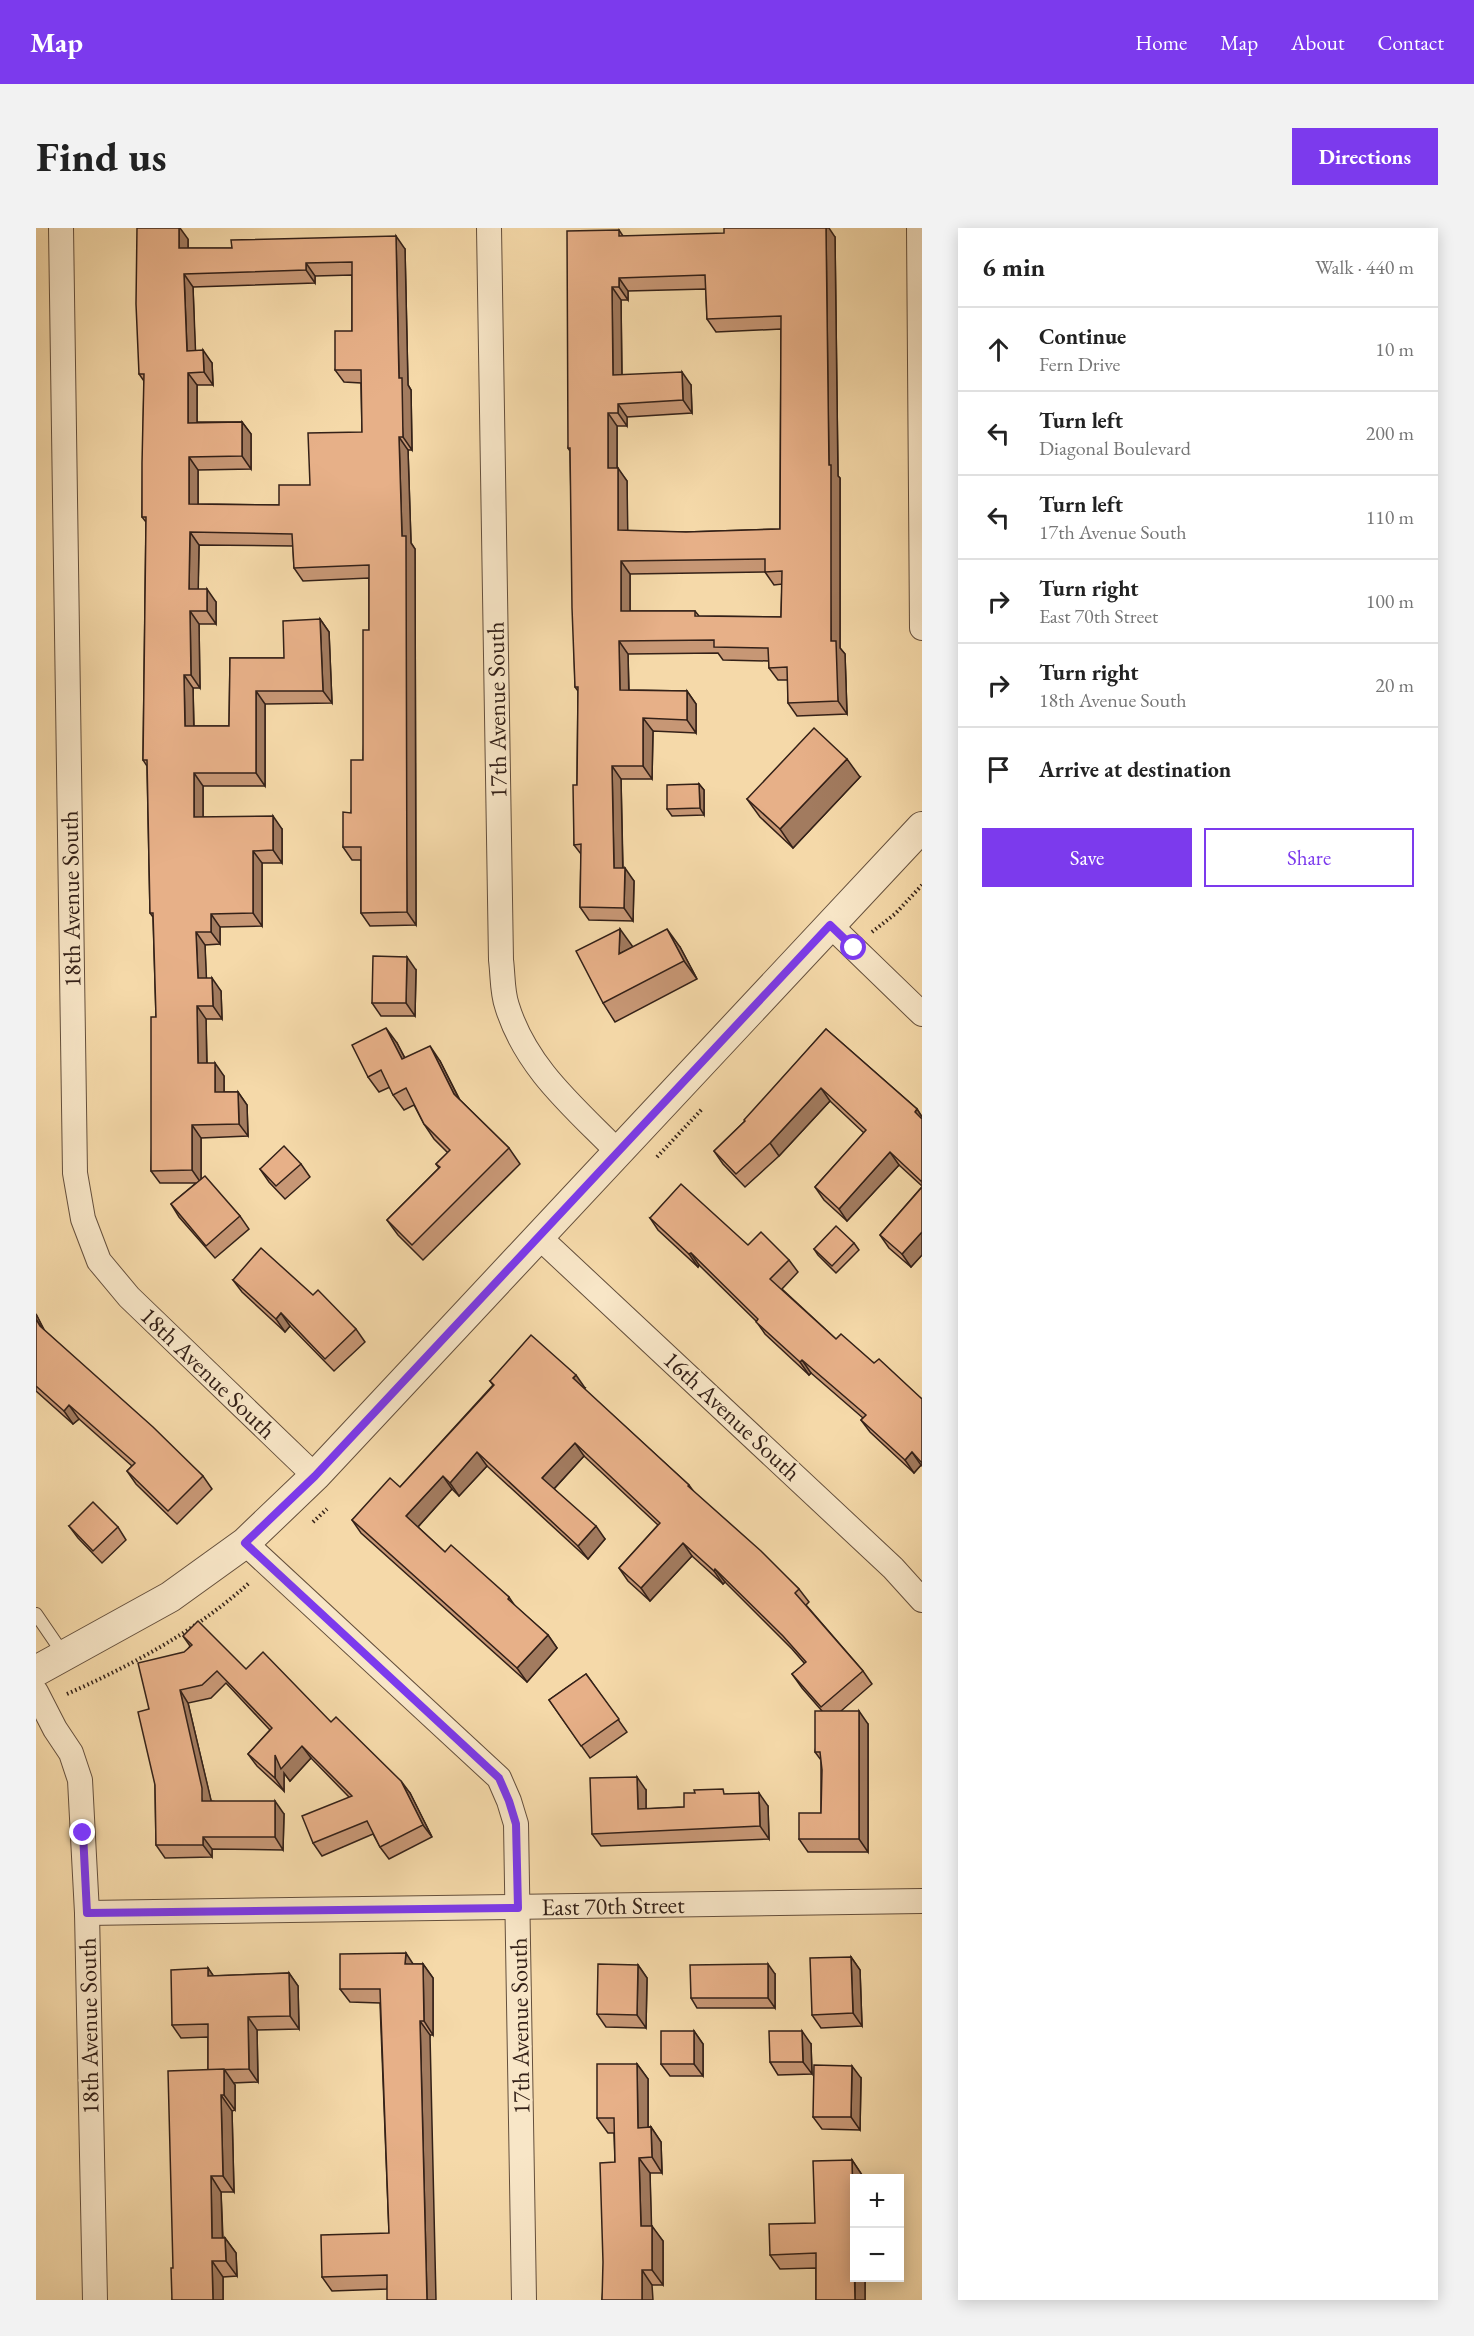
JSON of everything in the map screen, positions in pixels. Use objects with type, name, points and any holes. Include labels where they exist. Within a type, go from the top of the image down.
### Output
[{"type":"street","name":"18th Avenue South","points":[[62,228],[75,1173],[83,1219],[99,1261],[129,1297],[315,1476]]},
{"type":"street","name":"17th Avenue South","points":[[489,228],[501,960],[506,1004],[522,1046],[549,1082],[618,1152]]},
{"type":"street","points":[[919,228],[922,628]]},
{"type":"street","points":[[36,1671],[170,1597],[245,1543],[315,1476],[922,827]]},
{"type":"street","points":[[830,925],[922,1014]]},
{"type":"street","name":"16th Avenue South","points":[[538,1236],[893,1568],[922,1600]]},
{"type":"street","name":"17th Avenue South","points":[[245,1543],[499,1778],[509,1801],[516,1824],[524,2300]]},
{"type":"street","name":"18th Avenue South","points":[[36,1692],[55,1729],[72,1753],[80,1780],[87,1913],[95,2300]]},
{"type":"street","name":"East 70th Street","points":[[87,1913],[922,1901]]},
{"type":"lane","points":[[36,1614],[64,1655]]},
{"type":"path","points":[[873,931],[895,914],[922,885]]},
{"type":"path","points":[[78,1689],[106,1677],[164,1645],[224,1605],[251,1581]]},
{"type":"building","points":[[137,228],[179,228],[179,248],[232,248],[231,240],[396,236],[399,378],[402,378],[403,437],[399,437],[402,536],[406,536],[407,912],[361,913],[361,847],[343,847],[343,812],[351,813],[351,760],[363,760],[363,630],[369,630],[369,565],[294,568],[292,534],[190,532],[189,589],[207,589],[207,611],[190,611],[191,675],[184,675],[185,726],[229,726],[230,658],[284,658],[283,621],[320,619],[323,691],[256,691],[256,773],[194,773],[194,817],[273,816],[273,850],[253,851],[253,913],[211,914],[211,932],[196,932],[198,978],[212,978],[213,1006],[197,1006],[198,1063],[215,1063],[215,1092],[238,1092],[239,1124],[192,1125],[192,1170],[151,1171],[151,1017],[156,1017],[153,913],[150,913],[147,760],[143,760],[146,517],[142,517],[144,374],[139,374],[136,304]],"holes":[[[352,262],[352,331],[335,331],[335,370],[361,370],[362,432],[308,433],[310,485],[279,485],[279,505],[189,504],[189,457],[242,456],[242,422],[188,423],[188,373],[204,372],[203,350],[187,351],[184,274],[306,270],[306,263]]]},
{"type":"building","points":[[724,228],[826,228],[829,465],[831,465],[831,641],[836,641],[838,701],[788,703],[787,667],[769,668],[768,648],[714,647],[714,640],[619,641],[620,690],[687,691],[687,720],[643,718],[643,766],[612,766],[614,868],[625,868],[624,908],[580,907],[581,844],[574,845],[573,785],[577,785],[578,687],[575,687],[570,448],[568,448],[567,231],[619,230],[619,236],[724,233]],"holes":[[[705,275],[707,319],[781,316],[780,529],[686,532],[618,530],[618,468],[608,468],[608,413],[618,413],[618,404],[683,400],[682,372],[613,375],[612,287],[619,287],[619,278]],[[765,559],[765,572],[782,571],[781,617],[695,616],[695,611],[621,611],[621,561]]]},
{"type":"building","points":[[814,728],[847,759],[780,829],[747,799]]},
{"type":"building","points":[[699,784],[700,808],[667,809],[667,785]]},
{"type":"building","points":[[620,929],[619,954],[667,929],[684,961],[603,1003],[576,951]]},
{"type":"building","points":[[373,956],[407,957],[406,1003],[372,1003]]},
{"type":"building","points":[[386,1028],[402,1059],[430,1046],[454,1094],[509,1148],[412,1245],[387,1220],[440,1167],[436,1164],[450,1150],[424,1124],[406,1088],[393,1095],[381,1070],[368,1077],[352,1045]]},
{"type":"building","points":[[826,1029],[917,1109],[915,1112],[922,1119],[922,1182],[890,1152],[839,1209],[815,1187],[866,1130],[821,1088],[770,1143],[736,1174],[714,1151],[745,1121]]},
{"type":"building","points":[[284,1146],[301,1164],[276,1186],[260,1169]]},
{"type":"building","points":[[205,1176],[240,1216],[206,1246],[171,1204]]},
{"type":"building","points":[[681,1184],[748,1245],[761,1232],[789,1260],[770,1279],[836,1339],[841,1334],[874,1363],[879,1359],[922,1399],[922,1463],[912,1452],[905,1460],[861,1420],[866,1415],[802,1360],[800,1362],[756,1322],[758,1319],[691,1253],[689,1254],[650,1218]]},
{"type":"building","points":[[922,1187],[922,1232],[902,1254],[880,1235]]},
{"type":"building","points":[[836,1226],[854,1243],[832,1266],[814,1249]]},
{"type":"building","points":[[261,1248],[313,1295],[318,1290],[356,1329],[325,1359],[281,1313],[276,1319],[233,1280]]},
{"type":"building","points":[[36,1319],[40,1326],[153,1427],[203,1476],[168,1511],[127,1471],[135,1463],[69,1405],[64,1411],[36,1386]]},
{"type":"building","points":[[531,1335],[576,1375],[573,1378],[761,1551],[799,1589],[795,1593],[863,1671],[821,1707],[792,1674],[806,1662],[715,1569],[714,1571],[683,1543],[641,1588],[619,1568],[660,1523],[575,1443],[542,1478],[596,1526],[578,1546],[477,1452],[450,1483],[443,1476],[406,1516],[445,1552],[451,1545],[548,1635],[517,1668],[352,1520],[390,1478],[400,1487],[494,1385],[490,1381]]},
{"type":"building","points":[[93,1502],[118,1527],[93,1551],[69,1526]]},
{"type":"building","points":[[198,1621],[246,1669],[263,1652],[331,1722],[336,1717],[401,1781],[423,1825],[380,1847],[367,1821],[313,1843],[302,1816],[352,1796],[302,1746],[281,1769],[275,1755],[275,1778],[248,1754],[272,1728],[217,1671],[202,1685],[180,1690],[202,1788],[202,1801],[275,1801],[275,1837],[203,1837],[203,1845],[156,1845],[155,1785],[138,1712],[149,1709],[138,1663],[184,1652],[192,1645],[183,1636]]},
{"type":"building","points":[[586,1674],[619,1719],[581,1746],[549,1700]]},
{"type":"building","points":[[815,1711],[859,1711],[859,1839],[799,1839],[799,1813],[821,1813],[822,1770],[820,1752],[815,1752]]},
{"type":"building","points":[[637,1777],[638,1809],[684,1807],[684,1793],[695,1793],[694,1790],[723,1789],[724,1794],[759,1793],[760,1826],[592,1834],[590,1778]]},
{"type":"building","points":[[406,1953],[405,1964],[423,1964],[424,2021],[420,2021],[427,2300],[387,2300],[387,2275],[322,2277],[321,2235],[389,2233],[380,1989],[340,1989],[340,1954]]},
{"type":"building","points":[[851,1957],[853,2013],[812,2015],[810,1958]]},
{"type":"building","points":[[598,1964],[638,1965],[637,2015],[597,2014]]},
{"type":"building","points":[[768,1964],[768,1998],[691,1998],[690,1965]]},
{"type":"building","points":[[208,1968],[208,1976],[289,1973],[290,2016],[248,2017],[249,2069],[208,2070],[208,2024],[172,2025],[171,1970]]},
{"type":"building","points":[[661,2031],[694,2031],[694,2064],[661,2064]]},
{"type":"building","points":[[769,2031],[802,2031],[803,2062],[770,2062]]},
{"type":"building","points":[[597,2064],[637,2064],[638,2128],[651,2127],[652,2157],[639,2158],[641,2226],[652,2226],[652,2270],[642,2270],[642,2300],[602,2300],[600,2163],[615,2162],[614,2118],[597,2118]]},
{"type":"building","points":[[814,2065],[852,2066],[851,2117],[813,2117]]},
{"type":"building","points":[[224,2069],[224,2095],[221,2095],[223,2176],[211,2176],[212,2238],[225,2238],[226,2261],[212,2261],[213,2300],[172,2300],[168,2071]]},
{"type":"building","points":[[852,2160],[850,2282],[855,2282],[855,2300],[816,2300],[816,2253],[770,2255],[769,2224],[815,2223],[813,2161]]},
{"type":"route","points":[[83,1833],[87,1913],[518,1908],[516,1824],[499,1778],[245,1543],[315,1476],[830,925],[854,948]]}]
